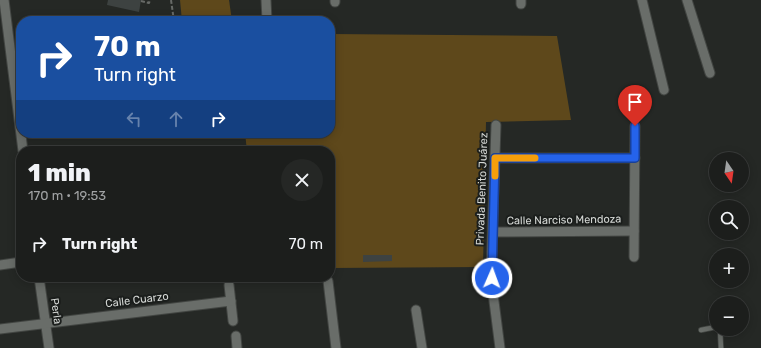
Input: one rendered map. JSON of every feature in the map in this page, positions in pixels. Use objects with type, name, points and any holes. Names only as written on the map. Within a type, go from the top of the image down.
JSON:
[{"type":"street","points":[[4,0],[16,95]]},
{"type":"street","points":[[266,0],[267,16]]},
{"type":"street","points":[[642,0],[664,90]]},
{"type":"street","points":[[687,0],[710,73]]},
{"type":"street","name":"Privada Benito Juárez","points":[[496,125],[492,278],[500,348]]},
{"type":"street","points":[[634,257],[635,126]]},
{"type":"street","points":[[495,158],[635,158]]},
{"type":"street","name":"Calle Narciso Mendoza","points":[[493,232],[634,231]]},
{"type":"street","points":[[0,265],[16,263]]},
{"type":"street","name":"Perla","points":[[40,282],[49,348]]},
{"type":"street","points":[[328,282],[336,348]]},
{"type":"street","points":[[229,285],[233,321]]},
{"type":"street","name":"Calle Cuarzo","points":[[0,329],[231,301]]},
{"type":"street","points":[[416,310],[422,348]]},
{"type":"street","points":[[236,336],[237,348]]},
{"type":"lane","points":[[701,330],[709,328]]},
{"type":"lane","points":[[720,336],[721,348]]},
{"type":"path","points":[[141,1],[149,3],[150,0]]},
{"type":"path","points":[[171,0],[173,16]]},
{"type":"shaded area","points":[[180,0],[229,0],[231,16],[182,16]]},
{"type":"shaded area","points":[[335,34],[557,36],[571,120],[486,122],[483,267],[335,268],[335,146],[246,146],[246,138],[335,138]]},
{"type":"building","points":[[108,0],[141,0],[139,12],[107,5]]},
{"type":"building","points":[[363,255],[392,255],[392,261],[363,262]]},
{"type":"slow traffic","points":[[495,176],[495,158],[535,158]]},
{"type":"route","points":[[492,278],[495,158],[635,158],[635,126]]}]
